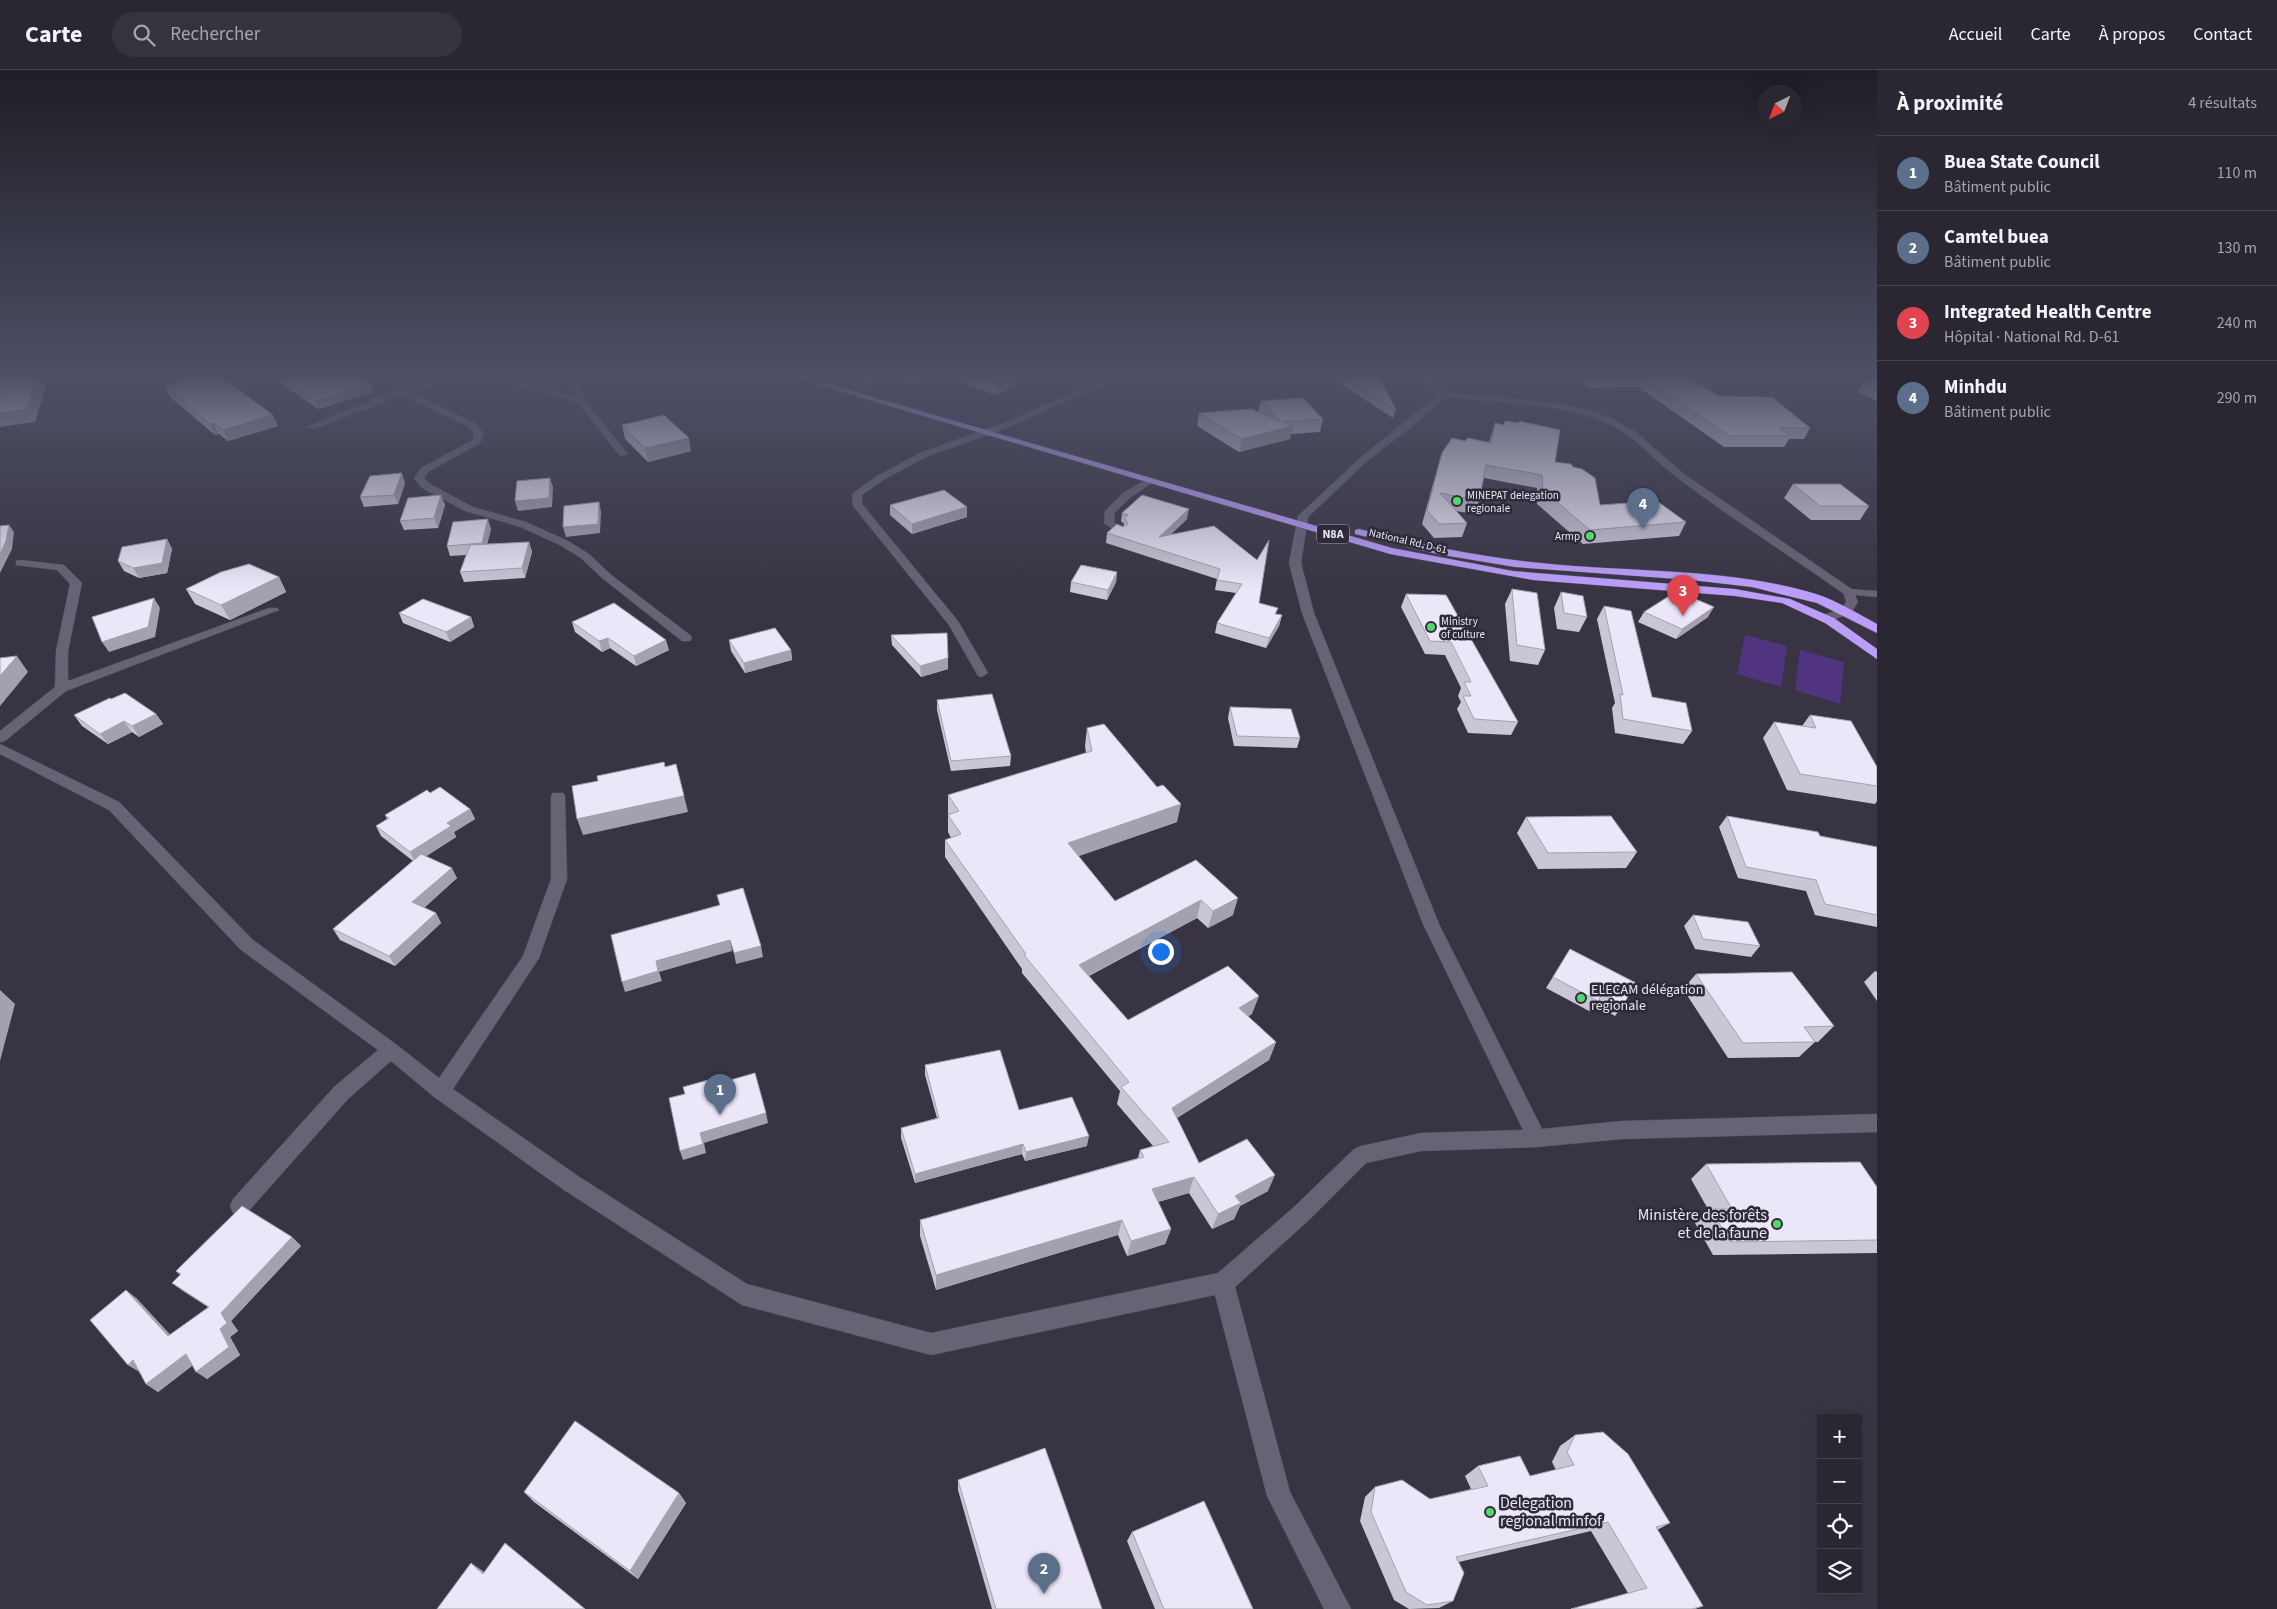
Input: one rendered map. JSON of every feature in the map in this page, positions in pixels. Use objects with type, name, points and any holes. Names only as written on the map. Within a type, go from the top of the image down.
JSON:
[{"type":"highway","name":"National Rd. D-61","points":[[1037,447],[1150,481],[1302,520],[1463,555],[1566,569],[1716,578],[1768,586],[1813,598],[1847,611],[1877,629]]},
{"type":"highway","name":"National Rd. D-61","points":[[1070,447],[1302,520],[1390,550],[1464,567],[1552,579],[1739,592],[1796,604],[1827,618],[1851,633],[1877,655]]},
{"type":"street","points":[[466,447],[424,470],[418,478],[426,486],[469,508],[522,524],[564,543],[585,556],[606,576],[686,638]]},
{"type":"street","points":[[617,447],[623,454]]},
{"type":"street","points":[[946,447],[925,454],[880,478],[857,494],[857,504],[954,624],[982,673]]},
{"type":"street","points":[[1380,447],[1364,459],[1302,520],[1295,563],[1312,622],[1431,924],[1536,1138]]},
{"type":"street","points":[[1648,447],[1681,476],[1850,592],[1877,594]]},
{"type":"street","points":[[1121,532],[1109,523],[1110,510],[1127,495],[1150,481]]},
{"type":"street","points":[[20,563],[60,567],[76,583],[62,651],[61,688]]},
{"type":"street","points":[[1827,618],[1847,611],[1852,602],[1850,592]]},
{"type":"street","points":[[0,738],[61,688],[273,610]]},
{"type":"street","points":[[0,748],[114,806],[247,945],[391,1050],[440,1091],[571,1183],[742,1294],[931,1344],[1223,1283],[1302,1213],[1361,1155],[1421,1142],[1536,1138],[1622,1130],[1877,1123]]},
{"type":"street","points":[[440,1091],[531,958],[560,879],[558,796]]},
{"type":"street","points":[[240,1206],[341,1093],[391,1050]]},
{"type":"street","points":[[1223,1283],[1279,1496],[1338,1609]]},
{"type":"shaded area","points":[[1745,635],[1787,646],[1781,687],[1737,674]]},
{"type":"shaded area","points":[[1800,650],[1844,662],[1840,704],[1795,690]]},
{"type":"building","points":[[1446,447],[1557,447],[1555,462],[1571,464],[1573,467],[1582,469],[1595,478],[1600,505],[1657,501],[1686,522],[1590,530],[1543,490],[1542,475],[1486,465],[1479,501],[1440,493],[1467,523],[1439,524],[1427,510],[1442,453]]},
{"type":"building","points":[[402,473],[394,495],[360,497],[370,476]]},
{"type":"building","points":[[550,478],[549,498],[515,501],[517,481]]},
{"type":"building","points":[[1793,484],[1840,484],[1869,506],[1820,506]]},
{"type":"building","points":[[944,490],[967,507],[912,524],[890,505]]},
{"type":"building","points":[[441,495],[434,518],[400,521],[408,498]]},
{"type":"building","points":[[1142,495],[1189,509],[1159,537],[1214,526],[1257,560],[1269,540],[1259,603],[1278,608],[1275,614],[1282,615],[1269,638],[1217,623],[1242,584],[1217,580],[1220,569],[1107,533],[1117,524],[1123,527],[1128,524],[1125,518],[1128,515],[1122,513]]},
{"type":"building","points":[[599,502],[598,524],[563,527],[564,506]]},
{"type":"building","points":[[488,519],[482,543],[447,546],[453,522]]},
{"type":"building","points":[[9,525],[6,541],[0,554],[0,526]]},
{"type":"building","points":[[167,539],[162,563],[133,568],[118,561],[122,547]]},
{"type":"building","points":[[529,542],[522,568],[460,572],[470,545]]},
{"type":"building","points":[[249,564],[279,577],[221,605],[186,589],[221,572]]},
{"type":"building","points":[[1081,565],[1117,572],[1108,590],[1071,582]]},
{"type":"building","points":[[1512,589],[1537,593],[1545,650],[1517,645]]},
{"type":"building","points":[[1677,591],[1714,607],[1682,629],[1644,612]]},
{"type":"building","points":[[1561,592],[1583,596],[1587,617],[1564,613]]},
{"type":"building","points":[[1406,594],[1446,595],[1518,722],[1474,719],[1463,696],[1471,696],[1464,682],[1471,682],[1451,642],[1430,641]]},
{"type":"building","points":[[154,598],[148,627],[102,642],[92,617]]},
{"type":"building","points":[[423,599],[471,617],[446,632],[399,613]]},
{"type":"building","points":[[614,603],[666,640],[634,656],[608,638],[599,641],[572,622]]},
{"type":"building","points":[[1604,606],[1631,611],[1652,697],[1686,703],[1692,731],[1623,719],[1620,694],[1623,695]]},
{"type":"building","points":[[775,628],[791,650],[744,663],[729,640]]},
{"type":"building","points":[[947,633],[948,658],[920,666],[891,635]]},
{"type":"building","points":[[17,656],[0,676],[0,658]]},
{"type":"building","points":[[125,693],[156,714],[132,726],[124,721],[100,734],[74,715],[110,698]]},
{"type":"building","points":[[992,694],[1011,756],[951,761],[937,700]]},
{"type":"building","points":[[1230,707],[1291,709],[1300,738],[1237,736]]},
{"type":"building","points":[[1810,715],[1851,721],[1877,767],[1877,786],[1800,774],[1774,722],[1816,728]]},
{"type":"building","points":[[1104,724],[1157,787],[1163,785],[1181,804],[1068,843],[1115,901],[1196,860],[1238,898],[1213,911],[1201,900],[1079,965],[1128,1020],[1228,966],[1259,996],[1239,1008],[1276,1042],[1172,1108],[1199,1163],[1247,1139],[1275,1175],[1235,1196],[1241,1203],[1218,1214],[1194,1177],[1152,1189],[1171,1229],[1131,1241],[1122,1220],[936,1275],[920,1220],[1144,1157],[1140,1150],[1169,1142],[1121,1087],[1129,1082],[1024,955],[1026,954],[945,840],[961,834],[948,815],[959,811],[948,795],[1092,751],[1087,728]]},
{"type":"building","points":[[664,762],[665,767],[676,764],[684,796],[577,819],[572,786],[598,781],[597,776]]},
{"type":"building","points":[[440,787],[470,809],[447,823],[451,826],[410,852],[376,826],[389,818],[385,815],[427,790],[430,793]]},
{"type":"building","points":[[1611,816],[1637,852],[1548,853],[1526,817]]},
{"type":"building","points":[[1727,816],[1818,832],[1820,836],[1877,847],[1877,915],[1825,904],[1816,880],[1746,867]]},
{"type":"building","points":[[421,854],[452,868],[412,902],[436,913],[389,956],[333,929]]},
{"type":"building","points":[[743,888],[761,946],[734,953],[730,940],[656,961],[658,971],[622,982],[611,935],[720,905],[717,895]]},
{"type":"building","points":[[1693,915],[1748,922],[1760,946],[1703,939]]},
{"type":"building","points":[[1570,949],[1636,983],[1623,1005],[1602,994],[1598,1001],[1553,977]]},
{"type":"building","points":[[1792,972],[1834,1026],[1804,1027],[1815,1042],[1743,1043],[1696,974]]},
{"type":"building","points":[[1000,1050],[1019,1110],[1072,1097],[1089,1136],[1026,1152],[1023,1144],[915,1174],[901,1128],[939,1118],[925,1065]]},
{"type":"building","points":[[755,1073],[766,1113],[700,1133],[703,1144],[680,1151],[669,1098],[685,1094],[683,1087],[712,1079],[713,1085]]},
{"type":"building","points":[[1860,1162],[1877,1187],[1877,1240],[1730,1242],[1711,1209],[1732,1209],[1706,1164]]},
{"type":"building","points":[[242,1206],[292,1237],[221,1313],[227,1323],[220,1329],[229,1347],[196,1372],[186,1354],[146,1384],[133,1360],[128,1365],[90,1320],[126,1290],[168,1336],[209,1307],[172,1283],[181,1274],[176,1271]]},
{"type":"building","points":[[575,1421],[679,1493],[630,1571],[524,1492]]},
{"type":"building","points":[[1603,1432],[1628,1454],[1670,1523],[1656,1527],[1703,1606],[1692,1609],[1571,1609],[1647,1588],[1608,1522],[1456,1557],[1464,1573],[1453,1601],[1427,1605],[1406,1592],[1371,1512],[1375,1487],[1402,1480],[1430,1499],[1488,1486],[1478,1466],[1520,1456],[1530,1476],[1574,1465],[1567,1452],[1575,1435]]},
{"type":"building","points":[[1045,1448],[1102,1609],[996,1609],[958,1480]]},
{"type":"building","points":[[1204,1501],[1253,1609],[1164,1609],[1132,1532]]},
{"type":"building","points":[[505,1543],[585,1609],[437,1609],[471,1563],[483,1574]]},
{"type":"place","name":"MINEPAT delegation regionale","points":[[1457,501]]},
{"type":"place","name":"Minhdu","points":[[1643,529]]},
{"type":"place","name":"Armp","points":[[1590,536]]},
{"type":"place","name":"Integrated Health Centre","points":[[1683,616]]},
{"type":"place","name":"Ministry of culture","points":[[1431,627]]},
{"type":"place","name":"ELECAM délégation regionale","points":[[1581,998]]},
{"type":"place","name":"Buea State Council","points":[[720,1115]]},
{"type":"place","name":"Ministère des forêts et de la faune","points":[[1777,1224]]},
{"type":"place","name":"Delegation regional minfof","points":[[1490,1512]]},
{"type":"place","name":"Camtel buea","points":[[1044,1594]]}]
